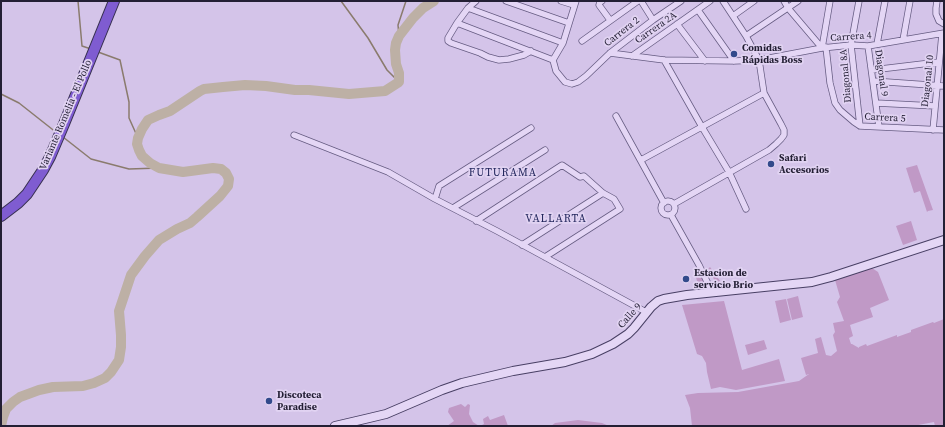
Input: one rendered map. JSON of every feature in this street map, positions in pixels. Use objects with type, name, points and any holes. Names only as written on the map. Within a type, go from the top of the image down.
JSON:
[{"type":"highway","name":"Variante Romelia - El Pollo","points":[[1,216],[14,207],[27,194],[44,170],[114,1]]},
{"type":"main road","name":"Calle 9","points":[[335,426],[386,414],[462,383],[513,371],[565,362],[592,354],[613,344],[628,334],[646,312],[655,304],[664,299],[712,292],[812,282],[845,273],[944,240]]},
{"type":"street","points":[[476,1],[468,8],[448,38],[448,41],[451,44],[499,60],[524,55],[531,51]]},
{"type":"street","points":[[506,1],[569,23]]},
{"type":"street","points":[[457,23],[553,60],[563,43],[575,3],[561,1]]},
{"type":"street","points":[[602,1],[599,5],[610,20]]},
{"type":"street","points":[[582,41],[610,20],[640,1],[653,20]]},
{"type":"street","name":"Carrera 2","points":[[553,60],[556,71],[565,82],[572,84],[578,82],[610,53],[653,20],[681,1]]},
{"type":"street","name":"Carrera 2A","points":[[632,56],[710,1]]},
{"type":"street","points":[[664,203],[668,202],[674,204],[768,150],[781,140],[784,135],[784,130],[764,93],[759,60],[746,36],[723,1]]},
{"type":"street","points":[[733,16],[754,1]]},
{"type":"street","points":[[784,1],[788,8],[824,48]]},
{"type":"street","points":[[746,36],[798,1]]},
{"type":"street","points":[[824,48],[830,1]]},
{"type":"street","name":"Diagonal 8A","points":[[859,1],[851,45],[860,126]]},
{"type":"street","name":"Diagonal 9","points":[[877,44],[885,1]]},
{"type":"street","points":[[903,40],[910,1]]},
{"type":"street","points":[[937,1],[936,14],[940,21],[944,24]]},
{"type":"street","points":[[468,8],[563,43]]},
{"type":"street","points":[[698,10],[734,61]]},
{"type":"street","points":[[678,24],[705,61]]},
{"type":"street","name":"Carrera 4","points":[[610,53],[664,60],[759,60],[824,48],[851,45],[868,46],[943,34]]},
{"type":"street","name":"Diagonal 10","points":[[933,130],[943,34]]},
{"type":"street","name":"Diagonal 9","points":[[868,46],[879,127]]},
{"type":"street","name":"Carrera 5","points":[[824,48],[835,103],[846,116],[854,122],[860,126],[944,130]]},
{"type":"street","points":[[664,60],[729,172],[746,209]]},
{"type":"street","points":[[872,70],[939,62]]},
{"type":"street","points":[[873,81],[944,86]]},
{"type":"street","points":[[641,160],[764,93]]},
{"type":"street","points":[[876,103],[935,106]]},
{"type":"street","points":[[616,116],[664,203]]},
{"type":"street","points":[[435,199],[439,186],[531,128]]},
{"type":"street","points":[[294,135],[388,172],[435,199],[646,312]]},
{"type":"street","points":[[453,208],[545,150]]},
{"type":"street","points":[[476,221],[562,165],[580,178],[584,176],[614,199],[620,209],[545,257]]},
{"type":"street","points":[[522,245],[603,192]]},
{"type":"street","points":[[664,203],[661,206],[661,211],[666,215],[671,215]]},
{"type":"street","points":[[671,215],[675,209],[674,204]]},
{"type":"street","points":[[671,215],[699,265],[712,292]]},
{"type":"shaded area","points":[[917,165],[933,210],[927,212],[920,191],[914,193],[906,168]]},
{"type":"shaded area","points":[[911,221],[917,240],[903,245],[896,226]]},
{"type":"shaded area","points":[[710,267],[723,285],[723,288],[719,287],[715,281],[708,269]]},
{"type":"shaded area","points":[[872,268],[878,272],[889,300],[870,308],[873,317],[850,325],[853,336],[849,338],[851,344],[859,348],[866,344],[867,346],[897,335],[897,337],[911,332],[911,330],[944,319],[944,426],[935,426],[934,422],[913,426],[692,426],[690,408],[685,395],[698,393],[738,392],[799,381],[809,374],[806,375],[801,358],[818,353],[815,339],[821,337],[826,355],[831,356],[837,351],[833,335],[835,332],[833,323],[844,321],[837,302],[840,297],[835,280]]},
{"type":"shaded area","points":[[698,272],[701,272],[707,285],[704,289],[697,281],[696,277]]},
{"type":"shaded area","points":[[798,296],[803,317],[792,320],[787,299]]},
{"type":"shaded area","points":[[786,299],[791,320],[780,323],[775,301]]},
{"type":"shaded area","points":[[724,301],[742,370],[779,359],[785,381],[736,390],[720,387],[711,389],[706,363],[702,356],[697,354],[682,305]]},
{"type":"shaded area","points":[[764,340],[767,349],[748,355],[745,345]]},
{"type":"shaded area","points":[[461,404],[465,407],[468,404],[470,405],[469,414],[473,422],[479,426],[447,426],[454,421],[448,412],[449,408]]},
{"type":"shaded area","points":[[504,415],[508,426],[480,426],[484,424],[483,419],[488,416],[490,420]]},
{"type":"shaded area","points":[[578,420],[602,423],[609,426],[551,426],[555,423]]},
{"type":"waterway","points":[[78,1],[82,46],[91,49]]},
{"type":"waterway","points":[[341,1],[368,38],[387,70],[399,82]]},
{"type":"waterway","points":[[399,36],[398,25],[406,1]]},
{"type":"waterway","points":[[1,426],[6,409],[20,397],[53,387],[83,386],[94,383],[105,378],[111,372],[119,360],[121,347],[119,311],[131,275],[159,240],[190,223],[220,196],[228,186],[229,179],[226,173],[221,169],[213,168],[183,172],[159,168],[150,163],[142,156],[137,144],[142,129],[148,120],[170,111],[204,89],[245,85],[349,94],[385,91],[399,82],[395,50],[399,36],[413,18],[423,8],[434,1]]},
{"type":"waterway","points":[[98,52],[120,60],[129,102],[129,118],[138,138]]},
{"type":"waterway","points":[[1,94],[19,103],[57,133]]},
{"type":"waterway","points":[[63,137],[91,159],[129,169],[159,168]]},
{"type":"place","name":"Comidas Rápidas Boss","points":[[734,54]]},
{"type":"place","name":"Safari Accesorios","points":[[771,164]]},
{"type":"place","name":"Estacion de servicio Brio","points":[[686,279]]},
{"type":"place","name":"Discoteca Paradise","points":[[269,401]]},
{"type":"district","name":"FUTURAMA","points":[[503,173]]},
{"type":"district","name":"VALLARTA","points":[[556,219]]}]
